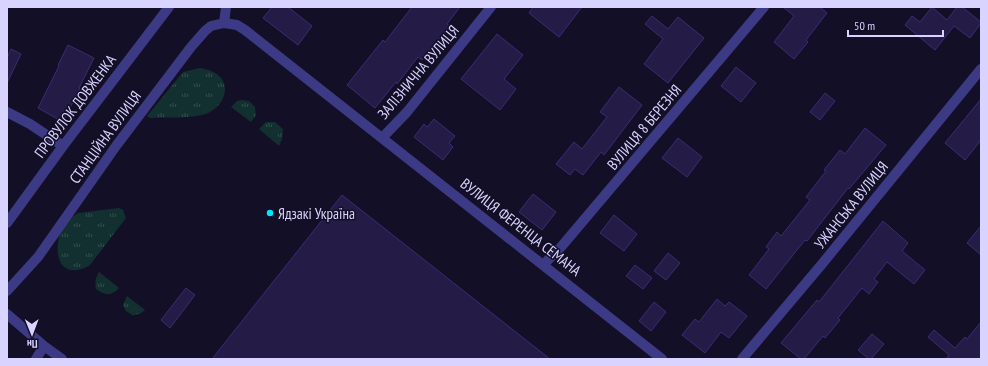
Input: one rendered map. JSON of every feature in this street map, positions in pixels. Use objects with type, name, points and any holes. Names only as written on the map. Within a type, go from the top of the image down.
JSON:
[{"type":"street","name":"ПРОВУЛОК ДОВЖЕНКА","points":[[7,223],[63,146],[169,7]]},
{"type":"street","points":[[224,23],[226,7]]},
{"type":"street","name":"ЗАЛІЗНИЧНА ВУЛИЦЯ","points":[[383,137],[406,112],[491,7]]},
{"type":"street","name":"ВУЛИЦЯ 8 БЕРЕЗНЯ","points":[[544,264],[561,247],[764,7]]},
{"type":"street","name":"ВУЛИЦЯ ФЕРЕНЦА СЕМАНА","points":[[224,23],[237,25],[245,30],[544,264],[662,359]]},
{"type":"street","name":"СТАНЦІЙНА ВУЛИЦЯ","points":[[7,291],[38,257],[116,146],[191,47],[211,26],[224,23]]},
{"type":"street","name":"УЖАНСЬКА ВУЛИЦЯ","points":[[742,359],[822,264],[981,68]]},
{"type":"street","points":[[7,112],[30,124],[63,146]]},
{"type":"street","points":[[7,314],[44,346],[62,359]]},
{"type":"street","points":[[36,359],[44,346]]},
{"type":"green space","points":[[200,68],[215,73],[223,81],[225,86],[224,97],[213,110],[202,115],[195,116],[150,118],[147,116],[183,72]]},
{"type":"green space","points":[[237,101],[249,101],[255,107],[256,115],[251,122],[231,107]]},
{"type":"green space","points":[[266,122],[275,122],[283,129],[282,139],[279,146],[259,129]]},
{"type":"green space","points":[[119,208],[123,210],[126,218],[90,265],[76,270],[65,268],[59,258],[58,243],[59,235],[68,222],[78,213]]},
{"type":"green space","points":[[99,272],[119,288],[114,293],[105,294],[96,289],[95,285]]},
{"type":"green space","points":[[127,296],[145,310],[140,314],[132,315],[126,311],[123,305]]},
{"type":"building","points":[[272,7],[288,7],[312,26],[298,45],[263,18]]},
{"type":"building","points":[[412,7],[460,7],[447,24],[451,27],[444,36],[442,35],[422,60],[418,57],[397,84],[396,82],[375,108],[347,85],[383,40],[385,42]]},
{"type":"building","points":[[533,7],[582,7],[559,37],[529,13]]},
{"type":"building","points":[[783,7],[820,7],[827,13],[806,40],[808,42],[794,59],[774,42],[794,16]]},
{"type":"building","points":[[932,7],[947,20],[957,7],[962,7],[981,23],[970,38],[954,26],[935,50],[905,25],[912,16],[920,22]]},
{"type":"building","points":[[652,16],[668,29],[678,17],[704,38],[668,83],[644,64],[663,39],[645,24]]},
{"type":"building","points":[[497,34],[523,55],[504,79],[516,89],[500,110],[461,79]]},
{"type":"building","points":[[68,45],[94,58],[63,122],[38,108]]},
{"type":"building","points":[[11,49],[21,54],[7,83],[7,58]]},
{"type":"building","points":[[736,67],[756,83],[741,102],[721,86]]},
{"type":"building","points":[[619,87],[642,105],[604,155],[601,152],[583,175],[575,169],[570,175],[556,164],[574,142],[582,149],[607,117],[600,112]]},
{"type":"building","points":[[825,93],[835,101],[820,120],[810,112]]},
{"type":"building","points":[[981,99],[981,140],[965,160],[945,143]]},
{"type":"building","points":[[434,119],[455,136],[449,143],[453,147],[443,160],[414,137],[424,124],[427,127]]},
{"type":"building","points":[[865,128],[886,145],[849,189],[848,188],[807,241],[805,240],[766,289],[749,275],[769,249],[766,247],[777,232],[781,236],[810,200],[806,197],[826,171],[824,170],[840,150],[845,154]]},
{"type":"building","points":[[678,138],[702,157],[687,177],[662,158]]},
{"type":"building","points":[[533,194],[556,212],[542,230],[519,212]]},
{"type":"building","points":[[342,195],[550,359],[212,359]]},
{"type":"building","points":[[614,215],[637,234],[624,251],[600,233]]},
{"type":"building","points":[[883,221],[908,243],[902,251],[925,270],[914,284],[887,262],[874,279],[878,282],[869,294],[862,288],[838,318],[840,320],[825,338],[823,336],[804,359],[801,359],[781,343],[817,300],[819,302]]},
{"type":"building","points":[[981,226],[981,255],[967,243]]},
{"type":"building","points":[[668,253],[680,263],[666,280],[654,271]]},
{"type":"building","points":[[635,265],[652,278],[643,289],[626,276]]},
{"type":"building","points":[[186,288],[195,295],[170,328],[161,320]]},
{"type":"building","points":[[717,299],[725,306],[729,302],[747,316],[729,338],[721,332],[705,353],[682,335],[695,319],[699,322]]},
{"type":"building","points":[[654,302],[666,312],[651,331],[639,321]]},
{"type":"building","points":[[981,322],[981,359],[946,359],[949,355],[928,337],[934,330],[955,348],[965,337],[967,339]]},
{"type":"building","points":[[872,334],[884,344],[871,359],[869,359],[858,350]]},
{"type":"place","name":"Ядзакі Україна","points":[[270,213]]}]
